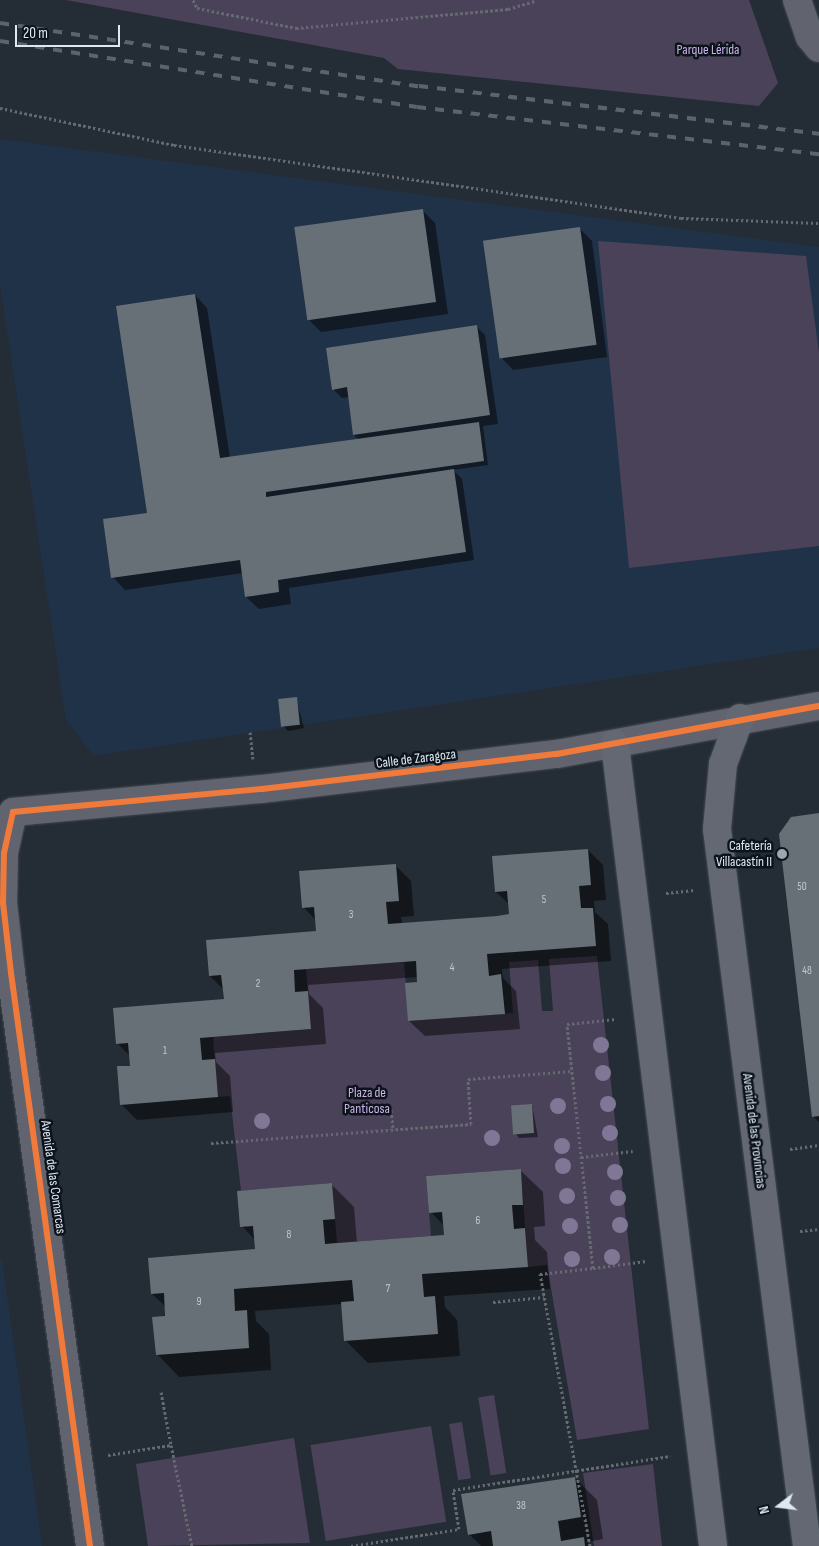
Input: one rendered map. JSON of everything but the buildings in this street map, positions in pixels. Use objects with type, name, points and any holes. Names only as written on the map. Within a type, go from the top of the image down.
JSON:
[{"type":"main road","name":"Avenida de las Provincias","points":[[740,718],[723,764],[719,811],[724,886],[806,1546]]},
{"type":"main road","points":[[615,744],[636,897],[714,1546]]},
{"type":"street","points":[[797,0],[810,37],[819,48]]},
{"type":"street","name":"Calle de Zaragoza","points":[[13,812],[406,773],[615,744],[740,718],[819,706]]},
{"type":"street","name":"Avenida de las Comarcas","points":[[13,812],[4,853],[3,903],[90,1546]]},
{"type":"path","points":[[193,0],[197,8],[296,28],[508,9],[537,0]]},
{"type":"path","points":[[0,108],[174,145],[662,215],[819,223]]},
{"type":"path","points":[[636,897],[724,886]]},
{"type":"path","points":[[593,1268],[567,1024],[649,1015]]},
{"type":"path","points":[[211,1143],[471,1124],[468,1079],[572,1071]]},
{"type":"path","points":[[391,1110],[393,1130]]},
{"type":"path","points":[[581,1157],[665,1148]]},
{"type":"path","points":[[590,1546],[578,1470],[569,1446],[540,1274],[678,1258]]},
{"type":"path","points":[[493,1302],[544,1296]]},
{"type":"path","points":[[161,1392],[192,1546]]},
{"type":"path","points":[[77,1459],[171,1445]]},
{"type":"path","points":[[351,1546],[459,1529],[452,1490],[702,1451]]},
{"type":"shaded area","points":[[0,139],[819,247],[819,648],[94,756],[66,720],[0,285]]},
{"type":"shaded area","points":[[0,1259],[2,1259],[42,1546],[0,1546]]},
{"type":"green space","name":"Parque Lérida","points":[[66,0],[749,0],[778,83],[759,106],[398,69],[384,58]]},
{"type":"green space","points":[[598,241],[806,256],[819,353],[819,546],[629,568]]},
{"type":"green space","name":"Plaza de Panticosa","points":[[597,956],[649,1429],[577,1440],[547,1265],[528,1267],[521,1169],[426,1176],[431,1236],[337,1243],[332,1183],[241,1191],[230,1096],[218,1097],[213,1037],[311,1029],[306,969],[404,962],[409,1021],[513,1013],[509,962],[538,960],[542,1011],[553,1011],[549,959]]},
{"type":"green space","points":[[494,1395],[506,1473],[491,1476],[478,1398]]},
{"type":"green space","points":[[462,1422],[471,1478],[458,1480],[449,1424]]},
{"type":"green space","points":[[431,1426],[446,1522],[326,1541],[311,1445]]},
{"type":"green space","points":[[294,1438],[310,1543],[148,1546],[136,1464]]},
{"type":"green space","points":[[653,1464],[662,1546],[594,1546],[583,1473]]},
{"type":"railway","points":[[0,23],[419,86],[819,134]]},
{"type":"railway","points":[[0,41],[417,107],[819,154]]},
{"type":"cycle path","points":[[90,1546],[3,903],[4,853],[13,812],[262,789],[557,754],[819,706]]},
{"type":"place","name":"Cafetería Villacastín II","points":[[782,854]]}]
